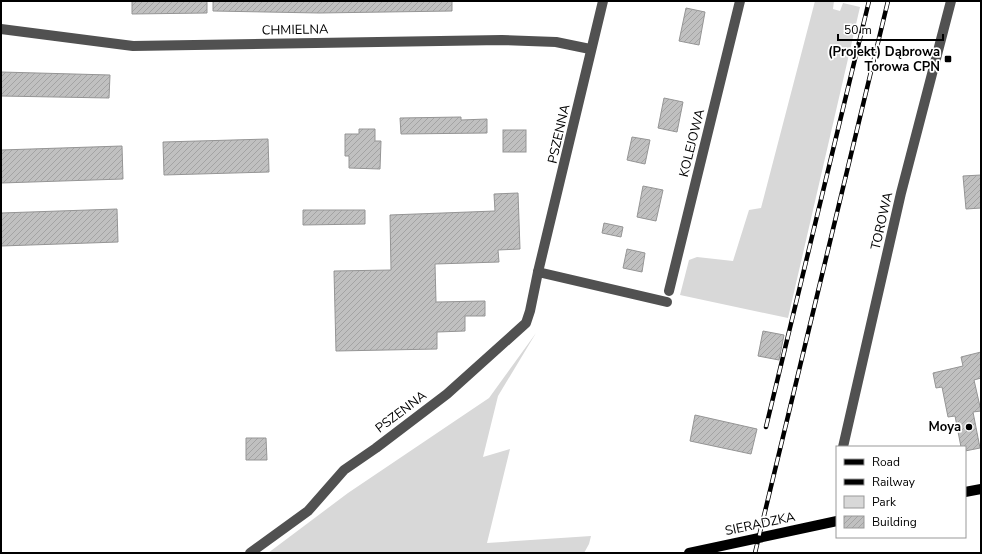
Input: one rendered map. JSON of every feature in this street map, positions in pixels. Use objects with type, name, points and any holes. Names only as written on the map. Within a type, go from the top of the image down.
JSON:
[{"type":"main road","points":[[966,492],[981,489]]},
{"type":"main road","name":"SIERADZKA","points":[[689,553],[836,521]]},
{"type":"street","name":"PSZENNA","points":[[250,553],[308,511],[344,470],[376,448],[447,394],[526,323],[572,136],[590,49],[603,1]]},
{"type":"street","name":"KOLEJOWA","points":[[669,291],[740,1]]},
{"type":"street","name":"TOROWA","points":[[842,446],[901,194],[951,1]]},
{"type":"street","name":"CHMIELNA","points":[[1,29],[133,46],[502,40],[556,42],[590,49]]},
{"type":"street","points":[[538,272],[667,302]]},
{"type":"green space","points":[[815,1],[834,1],[833,9],[840,11],[843,3],[860,7],[788,318],[680,295],[689,260],[697,257],[733,261],[749,210],[761,208]]},
{"type":"green space","points":[[536,333],[498,396],[483,457],[510,449],[487,543],[591,536],[584,553],[268,553],[348,493],[489,398]]},
{"type":"building","points":[[132,1],[207,1],[207,13],[132,14]]},
{"type":"building","points":[[213,1],[452,1],[452,11],[319,13],[213,11]]},
{"type":"building","points":[[686,8],[705,12],[699,45],[679,41]]},
{"type":"building","points":[[1,72],[110,75],[109,98],[1,96]]},
{"type":"building","points":[[664,98],[683,102],[677,132],[658,128]]},
{"type":"building","points":[[461,117],[461,120],[487,119],[487,133],[401,134],[400,118]]},
{"type":"building","points":[[359,129],[375,129],[375,141],[381,141],[380,169],[349,168],[349,156],[345,156],[345,134],[359,134]]},
{"type":"building","points":[[503,130],[526,130],[526,152],[503,152]]},
{"type":"building","points":[[632,137],[650,140],[645,164],[627,160]]},
{"type":"building","points":[[268,139],[269,172],[164,175],[163,142]]},
{"type":"building","points":[[122,146],[123,179],[1,183],[1,150]]},
{"type":"building","points":[[981,175],[981,208],[966,209],[963,176]]},
{"type":"building","points":[[643,186],[663,190],[656,221],[637,217]]},
{"type":"building","points":[[518,193],[520,249],[498,250],[499,262],[435,264],[436,302],[485,301],[485,316],[465,316],[465,331],[437,332],[437,349],[336,351],[334,271],[391,270],[390,215],[495,211],[494,194]]},
{"type":"building","points":[[117,209],[118,242],[1,246],[1,213]]},
{"type":"building","points":[[303,210],[365,210],[365,224],[303,225]]},
{"type":"building","points":[[604,223],[623,227],[621,237],[602,233]]},
{"type":"building","points":[[627,249],[645,253],[642,272],[623,268]]},
{"type":"building","points":[[763,331],[784,335],[779,360],[758,356]]},
{"type":"building","points":[[981,352],[981,378],[974,380],[981,411],[973,412],[980,448],[966,451],[966,446],[961,446],[955,416],[948,417],[942,387],[936,388],[933,373],[963,366],[961,357]]},
{"type":"building","points":[[695,415],[757,429],[751,454],[690,441]]},
{"type":"building","points":[[246,438],[266,438],[267,460],[246,460]]},
{"type":"railway","points":[[766,427],[869,1]]},
{"type":"railway","points":[[755,553],[888,1]]},
{"type":"place","name":"(Projekt) Dąbrowa Torowa CPN","points":[[948,59]]},
{"type":"place","name":"Moya","points":[[969,427]]}]
